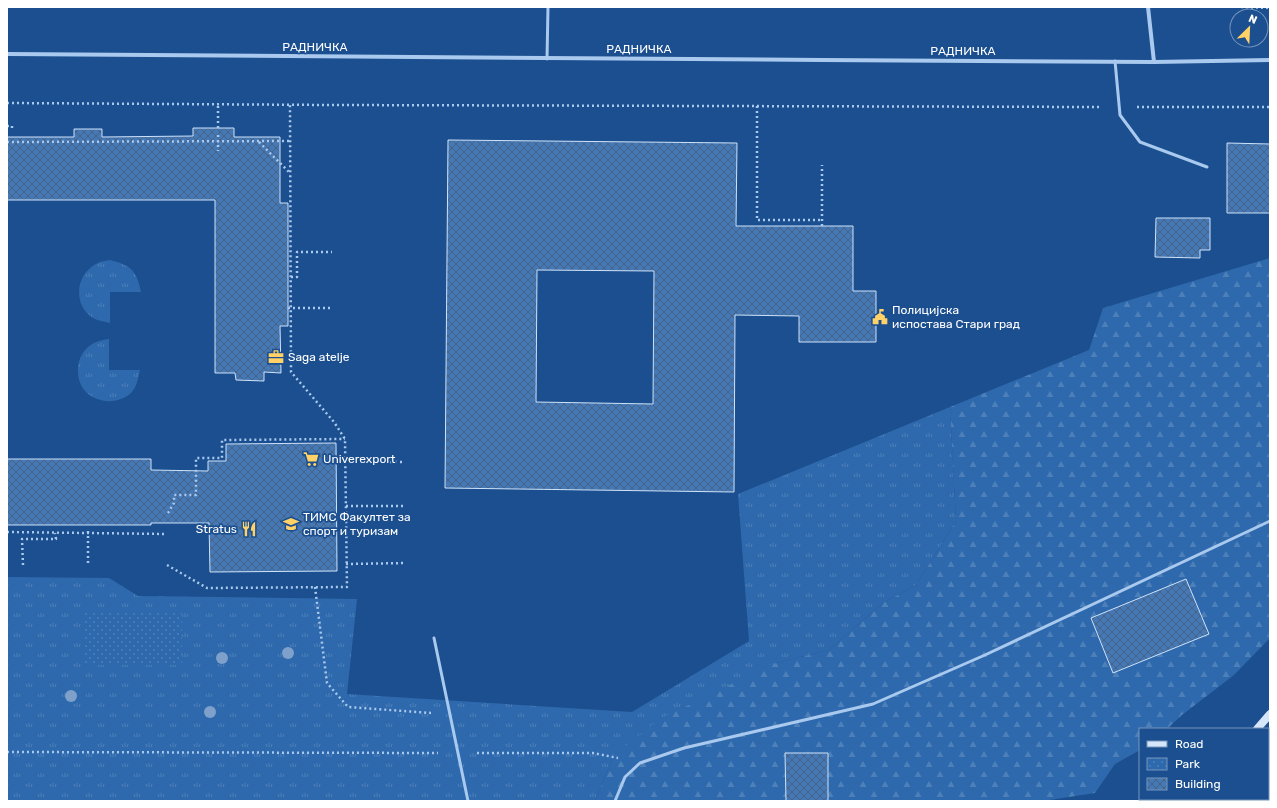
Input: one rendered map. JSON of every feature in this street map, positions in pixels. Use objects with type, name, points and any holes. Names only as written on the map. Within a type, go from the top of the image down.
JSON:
[{"type":"main road","points":[[1258,728],[1270,714]]},
{"type":"street","points":[[1148,7],[1154,62]]},
{"type":"street","name":"РАДНИЧКА","points":[[7,54],[547,59],[1154,62],[1270,60]]},
{"type":"lane","points":[[547,59],[548,7]]},
{"type":"lane","points":[[1115,61],[1120,115],[1140,142],[1207,167]]},
{"type":"lane","points":[[615,801],[625,777],[640,763],[684,748],[874,704],[985,655],[1270,521]]},
{"type":"lane","points":[[434,638],[468,801]]},
{"type":"path","points":[[1241,7],[1270,8]]},
{"type":"path","points":[[7,103],[1270,107]]},
{"type":"path","points":[[218,104],[218,128]]},
{"type":"path","points":[[168,565],[208,588],[347,587],[345,439],[334,422],[291,372],[289,308],[291,277],[290,105]]},
{"type":"path","points":[[757,106],[757,220],[822,220]]},
{"type":"path","points":[[7,126],[12,126],[12,130]]},
{"type":"path","points":[[218,135],[218,151]]},
{"type":"path","points":[[7,142],[291,142]]},
{"type":"path","points":[[259,142],[291,174]]},
{"type":"path","points":[[822,165],[822,226]]},
{"type":"path","points":[[291,277],[297,277],[297,252],[332,252]]},
{"type":"path","points":[[289,308],[333,308]]},
{"type":"path","points":[[168,513],[174,503],[174,495],[196,495],[196,458],[222,458],[222,440],[345,439]]},
{"type":"path","points":[[345,462],[404,462]]},
{"type":"path","points":[[346,506],[405,506]]},
{"type":"path","points":[[7,532],[167,534]]},
{"type":"path","points":[[88,532],[88,565]]},
{"type":"path","points":[[23,565],[22,539],[56,539],[55,533]]},
{"type":"path","points":[[346,564],[406,564]]},
{"type":"path","points":[[315,587],[328,684],[348,707],[450,714]]},
{"type":"path","points":[[7,752],[593,753],[640,763]]},
{"type":"green space","points":[[1270,258],[1270,638],[1234,675],[1182,715],[1168,728],[1139,728],[1139,751],[1115,764],[1095,793],[1043,801],[595,801],[614,755],[660,719],[772,664],[829,650],[883,603],[916,585],[956,521],[950,407],[1089,350],[1103,308]]},
{"type":"green space","points":[[110,260],[123,264],[132,270],[135,274],[141,292],[110,292],[110,323],[97,320],[89,315],[83,307],[79,293],[82,279],[86,272],[99,262]]},
{"type":"green space","points":[[109,339],[109,370],[140,370],[133,391],[126,397],[115,401],[96,399],[91,396],[82,387],[78,376],[80,358],[87,348],[92,344]]},
{"type":"green space","points":[[950,407],[956,521],[916,585],[883,603],[829,650],[772,664],[614,755],[595,801],[7,801],[7,577],[109,578],[138,596],[357,599],[347,694],[632,712],[749,641],[738,494]]},
{"type":"green space","points":[[85,613],[182,613],[182,665],[84,665]]},
{"type":"green space","points":[[1190,800],[1250,800],[1249,801],[1189,801]]},
{"type":"building","points":[[193,128],[234,128],[234,137],[280,137],[280,203],[288,203],[288,326],[280,326],[281,373],[264,372],[264,381],[236,380],[235,373],[215,373],[215,200],[7,200],[7,137],[74,137],[74,129],[102,129],[102,137],[193,136]]},
{"type":"building","points":[[448,140],[737,143],[736,226],[853,226],[853,291],[876,291],[876,342],[799,342],[799,316],[735,315],[734,492],[445,488]],"holes":[[[537,270],[654,271],[653,404],[536,402]]]},
{"type":"building","points":[[1227,143],[1270,144],[1270,213],[1227,213]]},
{"type":"building","points":[[1156,218],[1210,218],[1210,250],[1200,250],[1200,258],[1155,257]]},
{"type":"building","points":[[336,443],[337,571],[210,572],[209,523],[151,523],[151,525],[7,525],[7,459],[151,459],[151,470],[208,471],[208,461],[226,461],[226,444]]},
{"type":"building","points":[[1186,579],[1209,634],[1113,673],[1091,618]]},
{"type":"building","points":[[785,753],[828,753],[828,801],[786,801]]},
{"type":"place","name":"Полицијска испостава Стари град","points":[[880,317]]},
{"type":"place","name":"Saga atelje","points":[[276,357]]},
{"type":"place","name":"Univerexport","points":[[311,459]]},
{"type":"place","name":"ТИМС Факултет за спорт и туризам","points":[[291,524]]},
{"type":"place","name":"Stratus","points":[[249,529]]}]
